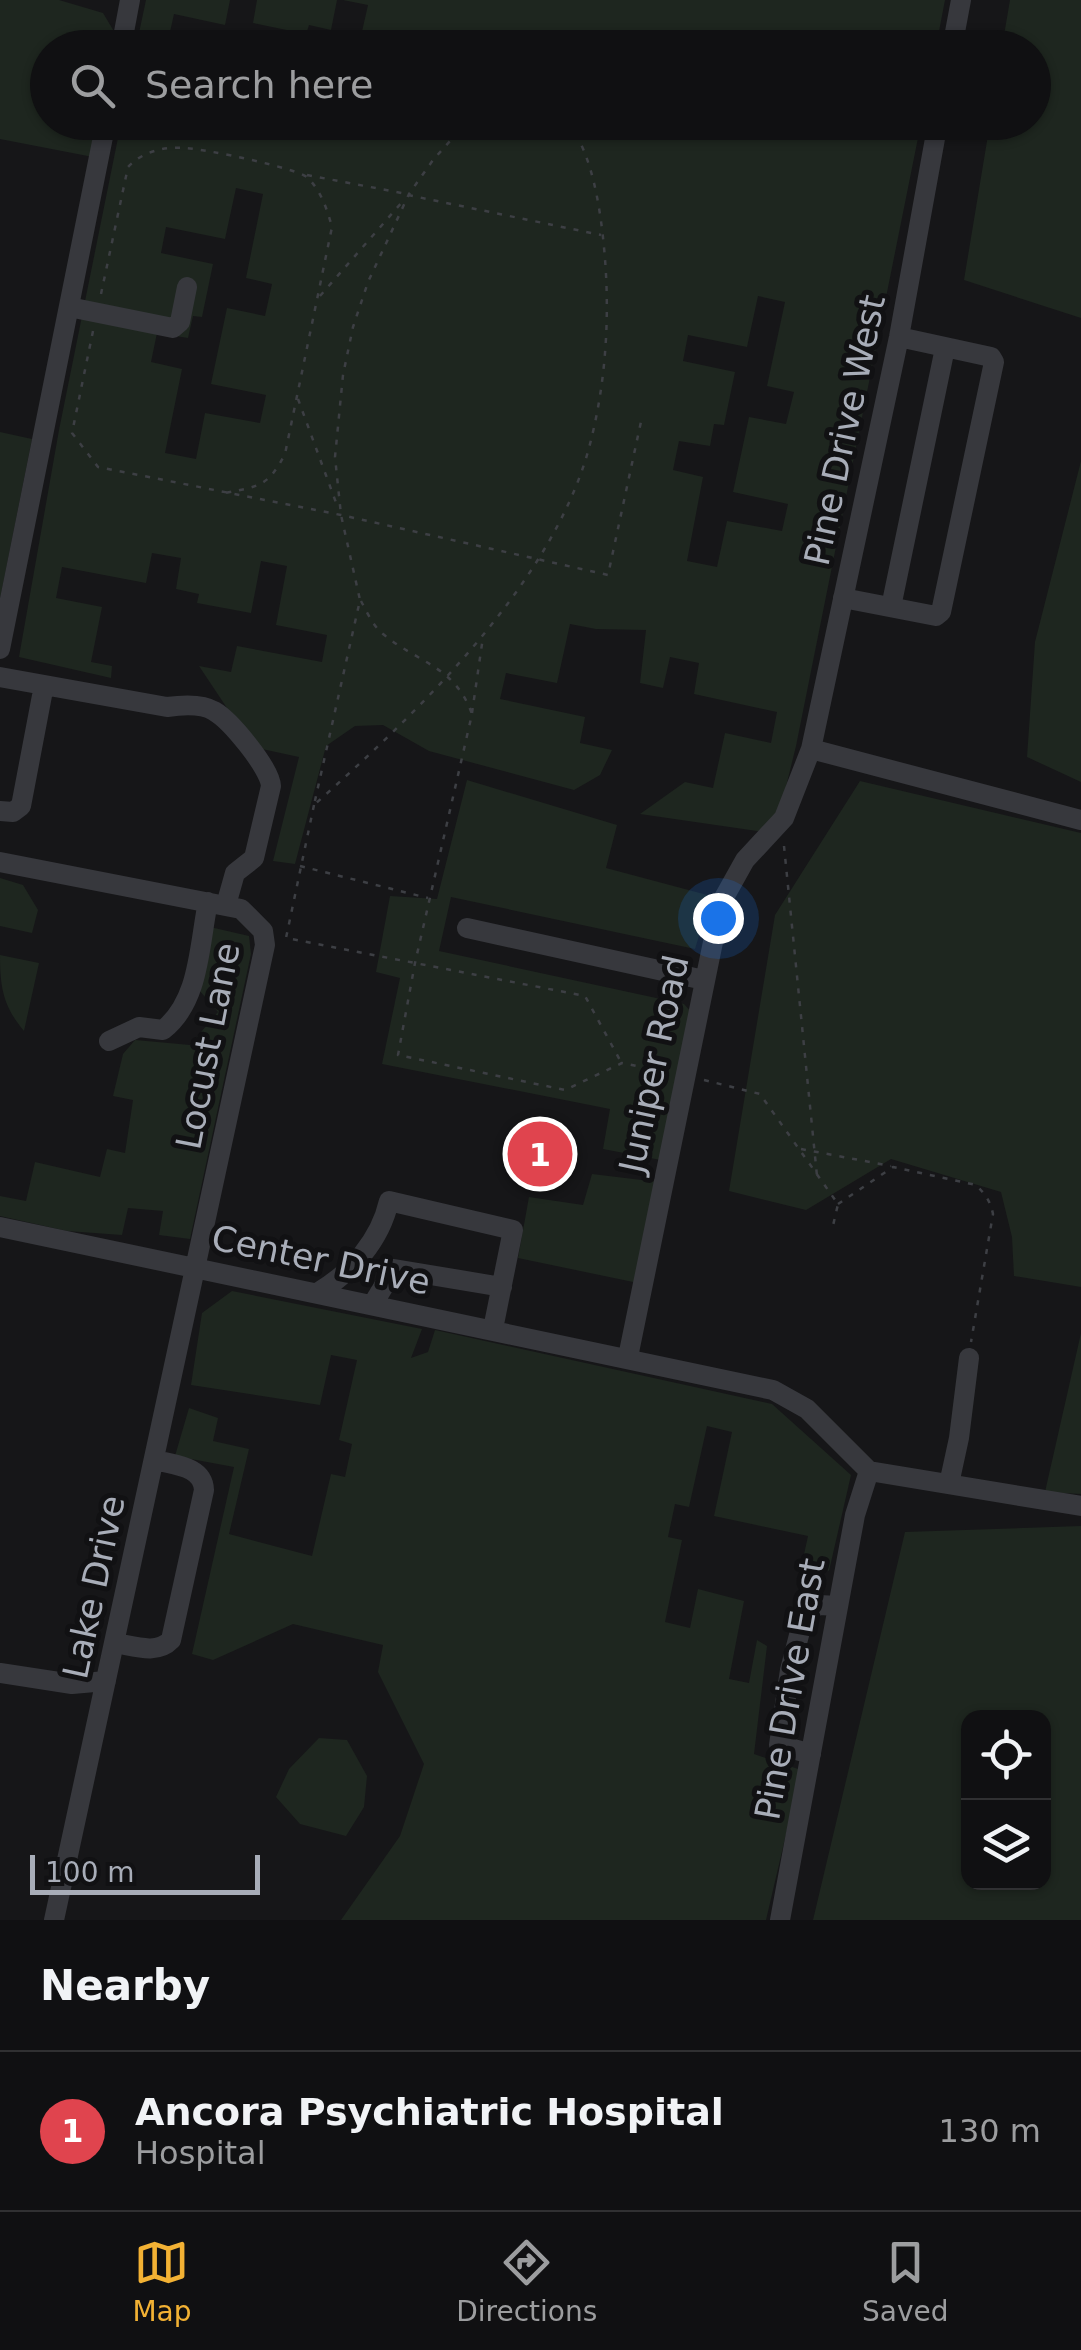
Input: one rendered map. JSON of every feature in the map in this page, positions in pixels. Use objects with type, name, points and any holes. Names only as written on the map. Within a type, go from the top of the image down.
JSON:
[{"type":"lane","points":[[955,30],[961,0]]},
{"type":"lane","points":[[122,30],[124,1]]},
{"type":"lane","points":[[0,649],[102,140]]},
{"type":"lane","name":"Pine Drive West","points":[[810,749],[899,337],[935,140]]},
{"type":"lane","points":[[68,307],[173,328],[180,322],[187,287]]},
{"type":"lane","points":[[843,598],[936,616],[941,612],[994,362],[991,358],[899,337]]},
{"type":"lane","points":[[891,607],[944,348]]},
{"type":"lane","points":[[0,677],[167,706],[186,704],[215,712],[270,775],[271,786],[254,858],[235,873],[217,903],[189,1000],[179,1018],[164,1030],[139,1027],[108,1041]]},
{"type":"lane","points":[[0,811],[14,812],[21,806],[44,685]]},
{"type":"lane","points":[[810,749],[1081,820]]},
{"type":"lane","name":"Juniper Road","points":[[628,1357],[721,903],[745,860],[784,818],[810,749]]},
{"type":"lane","name":"Locust Lane","points":[[0,862],[217,903],[248,913],[263,932],[265,945],[196,1268]]},
{"type":"lane","points":[[467,928],[704,980]]},
{"type":"lane","points":[[316,1293],[338,1281],[355,1265],[385,1216],[388,1201],[513,1230],[493,1329]]},
{"type":"lane","name":"Center Drive","points":[[0,1228],[773,1390],[807,1410],[869,1470]]},
{"type":"lane","name":"Lake Drive","points":[[54,1920],[196,1268]]},
{"type":"lane","points":[[373,1304],[394,1268],[502,1287]]},
{"type":"lane","points":[[949,1484],[968,1358]]},
{"type":"lane","points":[[115,1644],[156,1649],[172,1640],[204,1490],[203,1479],[197,1472],[155,1460]]},
{"type":"lane","points":[[869,1470],[1081,1506]]},
{"type":"lane","name":"Pine Drive East","points":[[780,1920],[855,1515],[869,1470]]},
{"type":"lane","points":[[811,1754],[779,1745],[790,1670],[805,1612],[819,1605],[838,1606]]},
{"type":"lane","points":[[0,1672],[72,1684],[106,1681]]},
{"type":"path","points":[[319,298],[451,140]]},
{"type":"path","points":[[314,805],[376,750],[483,635],[538,558],[586,456],[609,314],[603,236],[580,140]]},
{"type":"path","points":[[603,236],[185,148],[140,154],[128,167],[72,433],[98,466],[608,575],[642,417]]},
{"type":"path","points":[[226,492],[254,488],[273,477],[285,454],[332,227],[324,200],[306,175]]},
{"type":"path","points":[[409,194],[368,282],[343,374],[335,457],[341,515],[360,600],[286,938],[585,996],[622,1063]]},
{"type":"path","points":[[297,398],[341,515]]},
{"type":"path","points":[[472,714],[483,635]]},
{"type":"path","points":[[784,839],[817,1176]]},
{"type":"path","points":[[300,866],[430,898]]},
{"type":"path","points":[[798,1148],[976,1184],[990,1200],[992,1228],[968,1358]]},
{"type":"path","points":[[838,1204],[893,1166]]},
{"type":"shaded area","points":[[0,0],[59,0],[103,13],[113,30],[30,30],[30,140],[96,140],[93,157],[0,139]]},
{"type":"shaded area","points":[[146,0],[230,0],[225,25],[174,14],[170,30],[140,30]]},
{"type":"shaded area","points":[[257,0],[337,0],[331,30],[309,25],[307,30],[287,30],[253,23]]},
{"type":"shaded area","points":[[343,0],[945,0],[939,30],[362,30],[368,5]]},
{"type":"shaded area","points":[[1010,0],[1081,0],[1081,318],[964,280],[987,140],[1051,140],[1051,30],[1005,30]]},
{"type":"shaded area","points":[[118,140],[918,140],[796,746],[780,811],[764,832],[640,814],[685,782],[713,788],[725,733],[771,743],[777,712],[694,694],[699,663],[670,657],[663,688],[640,683],[646,630],[570,624],[557,683],[506,673],[500,699],[585,717],[580,743],[612,750],[600,775],[574,790],[429,751],[383,725],[355,726],[326,746],[295,864],[273,861],[299,757],[253,747],[199,666],[231,672],[237,646],[322,662],[327,635],[276,625],[287,566],[261,561],[251,613],[197,603],[199,594],[176,589],[181,558],[152,553],[146,583],[62,567],[56,598],[102,607],[91,662],[112,666],[111,678],[19,657],[59,430]],"holes":[[[236,188],[263,194],[246,278],[272,284],[265,316],[227,308],[211,384],[266,395],[260,423],[205,413],[196,459],[165,453],[182,369],[151,362],[157,333],[188,338],[193,316],[202,317],[213,264],[161,253],[166,227],[225,239]],[[758,296],[785,302],[767,386],[794,392],[786,424],[749,417],[733,492],[788,504],[782,531],[727,521],[717,567],[687,561],[703,477],[673,470],[679,441],[710,446],[714,424],[724,425],[735,372],[683,361],[688,335],[747,347]]]},
{"type":"shaded area","points":[[0,432],[32,439],[0,599]]},
{"type":"shaded area","points":[[1081,461],[1081,782],[1027,757],[1035,642]]},
{"type":"shaded area","points":[[467,780],[617,825],[606,868],[711,896],[695,949],[451,897],[439,951],[684,1004],[692,1013],[666,1161],[603,1149],[610,1109],[382,1064],[400,978],[376,972],[390,896],[437,899]]},
{"type":"shaded area","points":[[860,781],[1081,833],[1081,1287],[1014,1276],[1012,1237],[1001,1192],[891,1159],[806,1210],[729,1191],[775,915]]},
{"type":"shaded area","points":[[0,878],[23,885],[38,910],[32,933],[0,926]]},
{"type":"shaded area","points":[[210,927],[249,936],[251,954],[190,1239],[159,1235],[163,1211],[128,1208],[122,1235],[67,1231],[0,1216],[0,1196],[26,1201],[35,1162],[100,1177],[107,1149],[125,1153],[133,1100],[113,1096],[123,1054],[135,1040],[190,1045],[218,1012],[199,990]]},
{"type":"shaded area","points":[[0,955],[39,963],[24,1031],[4,996]]},
{"type":"shaded area","points":[[592,1174],[658,1182],[638,1283],[518,1258],[529,1197],[583,1205]]},
{"type":"shaded area","points":[[232,1291],[422,1329],[411,1358],[428,1352],[435,1330],[772,1404],[851,1475],[829,1571],[803,1559],[808,1536],[714,1516],[732,1432],[707,1426],[689,1507],[675,1504],[668,1537],[682,1540],[665,1622],[690,1628],[698,1589],[744,1601],[729,1679],[749,1683],[757,1640],[767,1646],[754,1754],[801,1770],[766,1920],[341,1920],[400,1836],[424,1764],[378,1672],[383,1645],[293,1624],[213,1660],[192,1654],[234,1467],[175,1456],[189,1408],[218,1418],[213,1441],[249,1449],[229,1534],[312,1556],[331,1474],[345,1477],[352,1444],[339,1440],[357,1360],[331,1355],[320,1405],[191,1385],[202,1313]]},
{"type":"shaded area","points":[[1081,1333],[1081,1494],[1045,1492]]},
{"type":"shaded area","points":[[1081,1526],[1081,1920],[813,1920],[905,1532]]},
{"type":"shaded area","points":[[319,1738],[347,1740],[367,1776],[364,1807],[346,1836],[300,1824],[276,1797],[289,1769]]},
{"type":"place","name":"Ancora Psychiatric Hospital","points":[[540,1154]]}]
